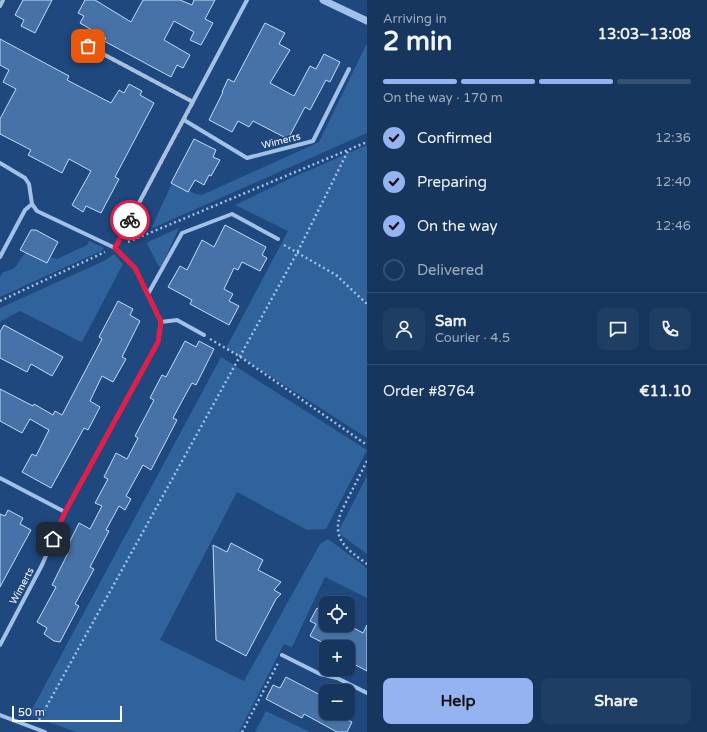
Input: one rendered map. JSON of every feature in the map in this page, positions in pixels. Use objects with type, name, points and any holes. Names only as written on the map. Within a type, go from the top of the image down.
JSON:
[{"type":"street","points":[[0,6],[3,0]]},
{"type":"street","points":[[115,248],[247,0]]},
{"type":"street","points":[[323,0],[367,21]]},
{"type":"street","points":[[75,39],[193,102]]},
{"type":"street","name":"Wimerts","points":[[184,120],[247,158],[313,141],[349,69]]},
{"type":"street","points":[[0,162],[25,178],[29,184],[32,204],[37,211],[115,248],[135,268],[161,322],[176,320],[204,335]]},
{"type":"street","points":[[0,257],[25,210],[32,204]]},
{"type":"street","points":[[148,294],[182,233],[232,214],[278,239]]},
{"type":"street","name":"Wimerts","points":[[0,645],[42,565],[65,512],[158,342],[161,322]]},
{"type":"street","points":[[0,478],[65,512]]},
{"type":"street","points":[[282,655],[320,674],[337,678],[367,693]]},
{"type":"street","points":[[0,714],[45,732]]},
{"type":"path","points":[[0,300],[115,248],[367,142]]},
{"type":"path","points":[[34,728],[297,252],[348,151]]},
{"type":"path","points":[[278,239],[280,242],[336,275],[367,304]]},
{"type":"path","points":[[204,335],[239,356],[367,445]]},
{"type":"path","points":[[367,461],[341,512],[337,528],[338,535],[343,544],[367,564]]},
{"type":"path","points":[[242,732],[282,655]]},
{"type":"shaded area","points":[[367,43],[367,133],[153,228],[152,227],[172,183],[196,194],[202,195],[319,142]]},
{"type":"shaded area","points":[[367,145],[367,438],[226,348],[288,231],[235,205],[289,179]]},
{"type":"shaded area","points":[[179,228],[162,265],[159,267],[147,244],[148,242]]},
{"type":"shaded area","points":[[89,241],[104,248],[101,251],[0,297],[0,277],[3,272],[13,269],[28,251],[57,259],[87,245]]},
{"type":"shaded area","points":[[114,254],[123,264],[81,342],[20,311],[0,322],[0,308],[106,260]]},
{"type":"shaded area","points":[[221,357],[367,450],[326,529],[307,530],[237,492],[160,640],[244,681],[320,544],[328,539],[367,568],[367,598],[325,577],[292,647],[284,644],[239,732],[76,732],[29,715]]},
{"type":"shaded area","points":[[367,476],[367,554],[341,535],[339,530]]},
{"type":"shaded area","points":[[266,711],[310,732],[255,732]]},
{"type":"building","points":[[23,0],[52,0],[35,33],[21,26],[24,20],[15,15]]},
{"type":"building","points":[[85,0],[95,0],[131,22],[143,0],[180,0],[192,5],[194,0],[215,0],[205,19],[213,23],[201,45],[190,40],[194,32],[174,21],[164,40],[190,55],[183,68],[177,65],[171,77],[104,41],[106,38],[80,23],[84,16],[78,13]]},
{"type":"building","points":[[265,23],[285,33],[279,44],[290,50],[270,83],[294,96],[310,66],[316,69],[324,54],[340,62],[330,82],[326,80],[310,110],[305,107],[288,139],[253,121],[249,127],[238,121],[232,132],[209,120],[228,79],[234,82]]},
{"type":"building","points":[[0,39],[69,76],[67,80],[111,103],[119,90],[124,93],[129,84],[142,91],[140,95],[154,103],[115,177],[119,179],[101,213],[86,206],[83,212],[72,205],[91,171],[69,159],[62,173],[28,155],[31,150],[0,134],[0,119],[16,89],[3,82],[9,70],[0,65]]},
{"type":"building","points":[[194,139],[216,150],[213,157],[220,160],[204,185],[195,180],[188,192],[171,183]]},
{"type":"building","points":[[225,225],[266,247],[262,255],[267,258],[260,271],[242,262],[238,270],[234,268],[224,289],[233,294],[229,301],[239,306],[229,325],[190,304],[192,300],[168,287],[180,266],[187,270],[202,240],[214,247]]},
{"type":"building","points":[[31,230],[36,230],[58,242],[47,263],[20,250]]},
{"type":"building","points":[[118,301],[133,309],[130,315],[140,321],[122,357],[126,359],[113,382],[102,376],[90,401],[100,407],[88,430],[84,428],[51,488],[22,472],[32,454],[36,456],[49,430],[30,419],[22,433],[0,421],[0,389],[33,406],[34,404],[53,415],[55,411],[62,415],[102,339],[99,337]]},
{"type":"building","points":[[4,325],[63,357],[52,376],[31,364],[27,372],[0,358],[0,332]]},
{"type":"building","points":[[185,341],[196,347],[199,341],[214,349],[196,385],[192,383],[173,418],[177,420],[151,470],[143,465],[126,496],[131,499],[125,510],[119,506],[106,530],[109,531],[90,567],[94,569],[75,604],[79,606],[60,642],[54,641],[44,634],[47,628],[37,622],[56,587],[52,585],[70,549],[67,547],[79,523],[90,529],[102,506],[95,503],[108,479],[104,477],[116,453],[127,459],[138,438],[135,436],[154,400],[150,398],[162,375],[166,377]]},
{"type":"building","points":[[8,510],[23,518],[20,524],[31,530],[0,587],[0,514],[5,516]]},
{"type":"building","points":[[231,543],[263,560],[258,570],[281,582],[274,590],[281,594],[276,599],[246,656],[216,640],[213,545],[227,552]]},
{"type":"building","points":[[317,608],[319,609],[319,632],[355,632],[355,629],[363,633],[367,625],[367,671],[355,665],[355,640],[319,641],[310,636],[316,624],[310,621]]},
{"type":"building","points":[[286,677],[319,694],[319,720],[348,720],[352,722],[347,732],[337,732],[304,714],[302,718],[266,699],[273,685],[280,688]]},
{"type":"way so far","points":[[88,46],[193,102],[130,220]]},
{"type":"route","points":[[53,539],[65,512],[158,342],[161,322],[135,268],[115,248],[130,220]]}]
